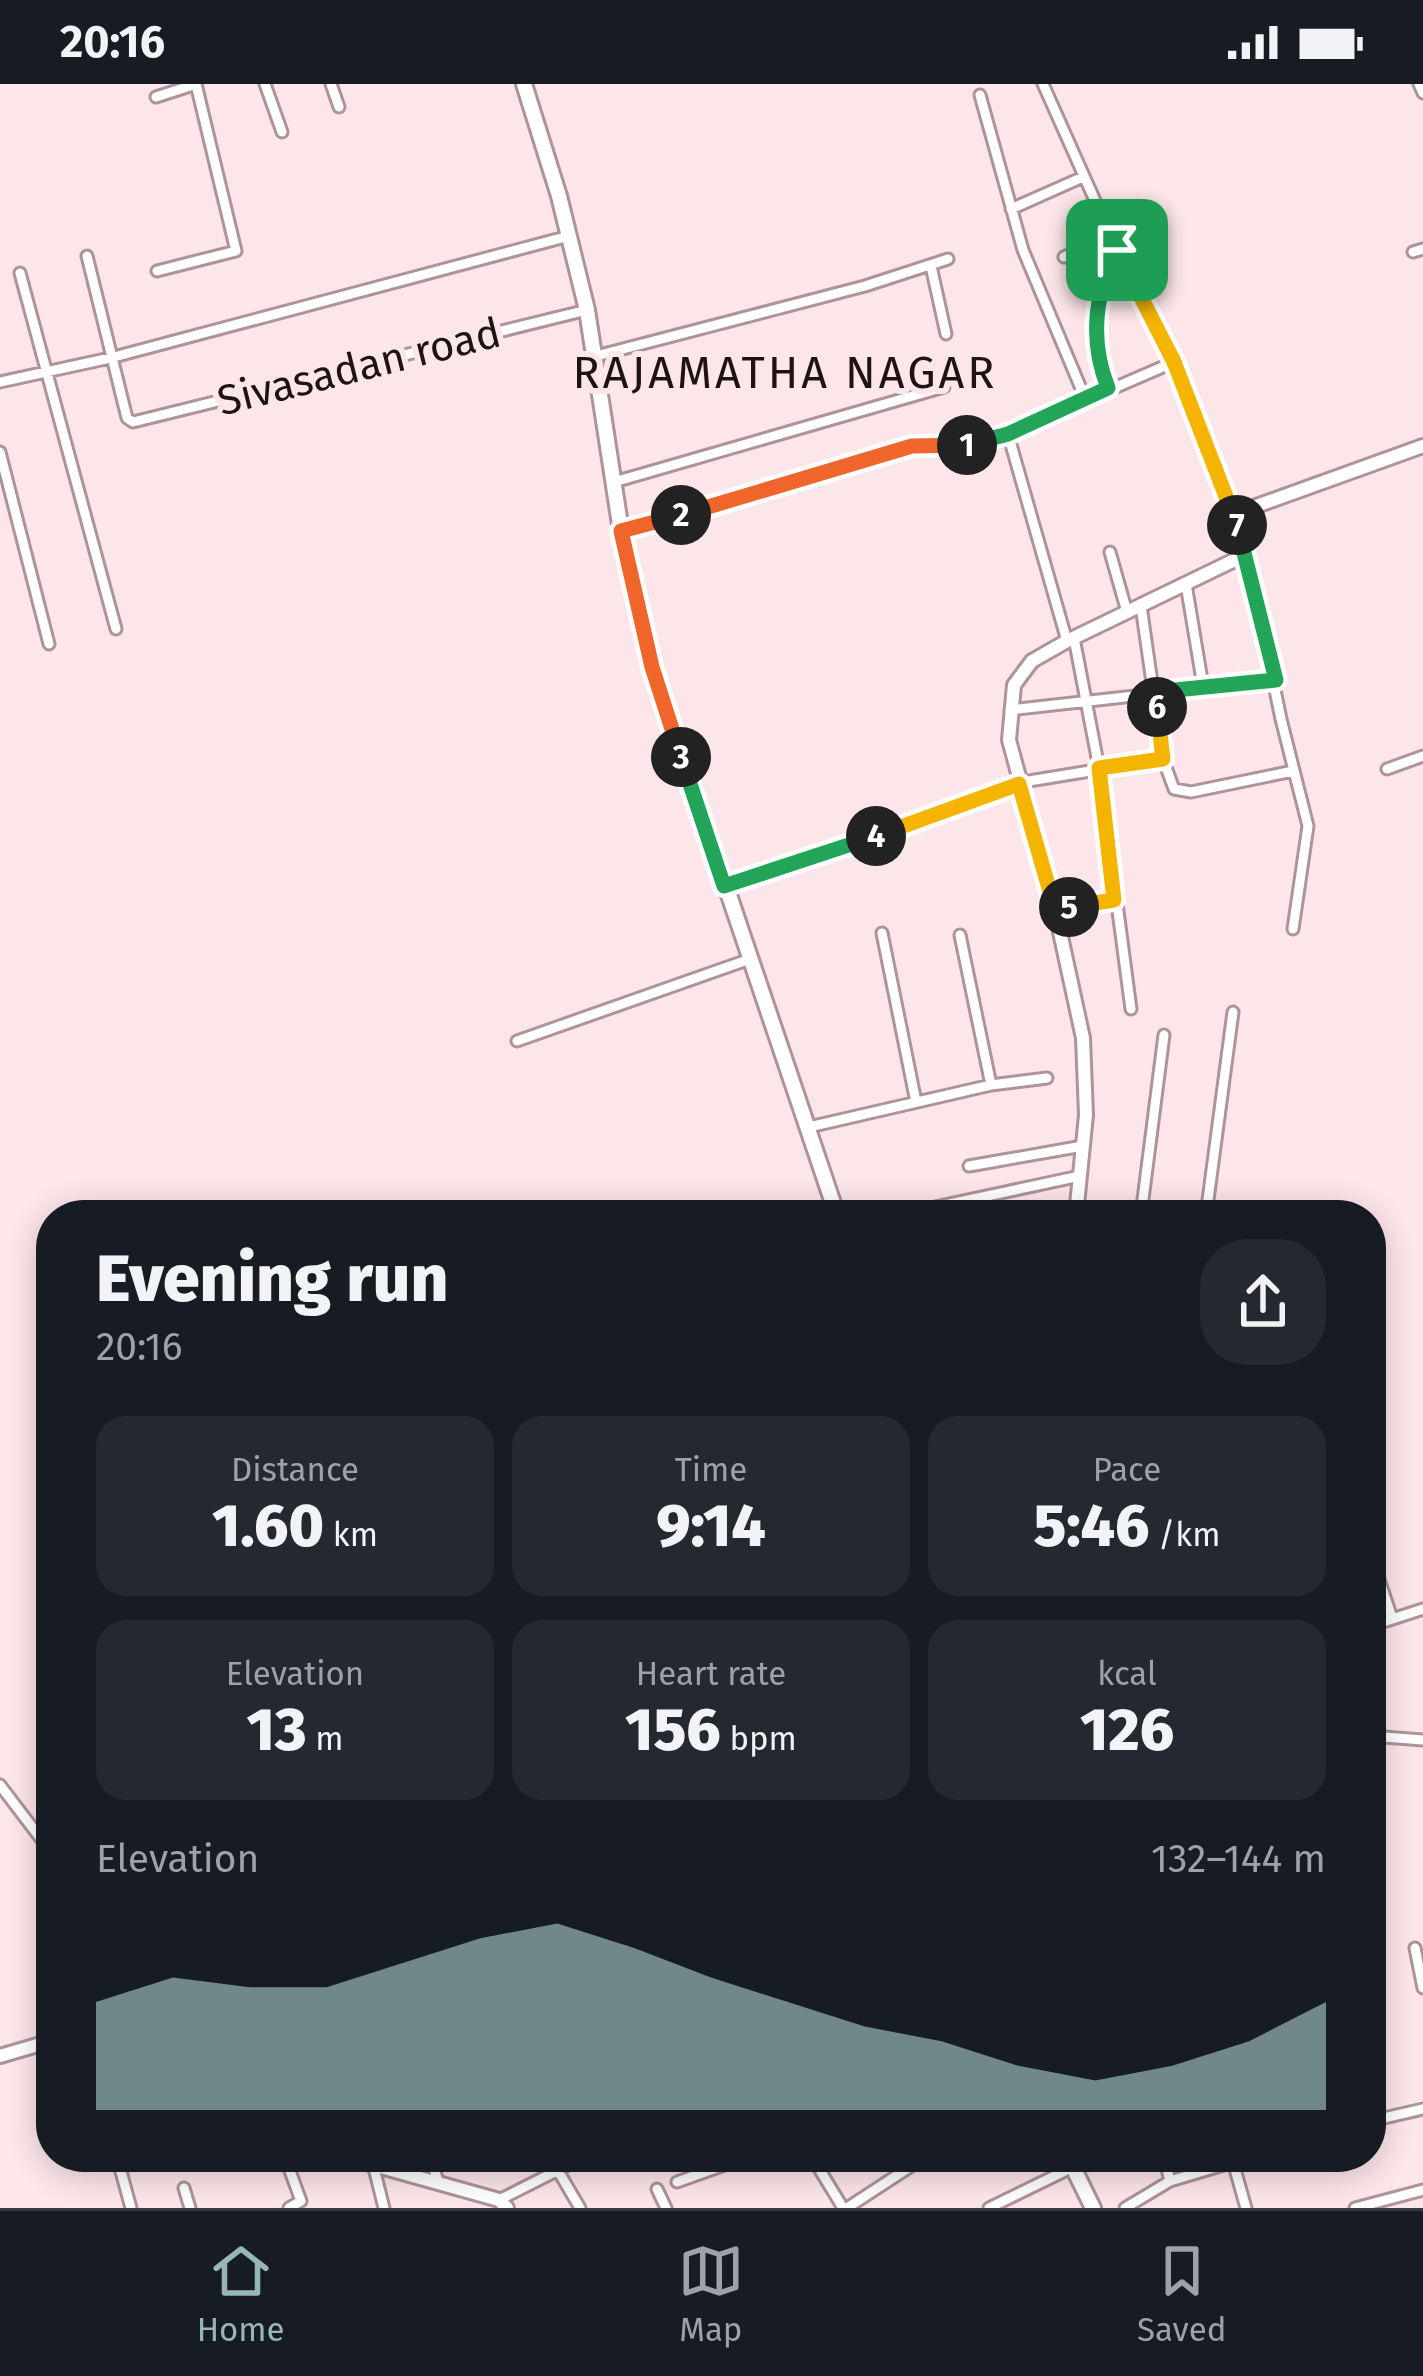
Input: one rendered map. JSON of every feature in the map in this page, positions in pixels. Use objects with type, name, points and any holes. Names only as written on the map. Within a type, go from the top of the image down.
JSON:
[{"type":"main road","points":[[524,84],[587,310],[621,531],[652,667],[832,1200]]},
{"type":"main road","points":[[1075,2172],[1093,2208]]},
{"type":"street","points":[[156,97],[196,84],[236,251],[157,271]]},
{"type":"street","points":[[265,84],[282,132]]},
{"type":"street","points":[[332,84],[339,106]]},
{"type":"street","points":[[1043,84],[1117,250],[1174,362],[1247,554],[1308,826],[1293,928]]},
{"type":"street","points":[[1419,84],[1423,93]]},
{"type":"street","points":[[980,94],[1023,250],[1085,398]]},
{"type":"street","points":[[1011,209],[1083,177]]},
{"type":"street","points":[[0,382],[110,358],[569,236]]},
{"type":"street","points":[[1064,257],[1111,237]]},
{"type":"street","points":[[1108,388],[1099,365],[1096,311],[1117,250]]},
{"type":"street","points":[[87,256],[110,358]]},
{"type":"street","points":[[596,356],[948,259]]},
{"type":"street","points":[[931,266],[946,334]]},
{"type":"street","points":[[20,272],[116,629]]},
{"type":"street","name":"Sivasadan road","points":[[110,358],[130,421],[587,310]]},
{"type":"street","points":[[621,531],[912,446],[969,446],[1008,434],[1174,362]]},
{"type":"street","points":[[614,482],[944,387]]},
{"type":"street","points":[[1008,434],[1086,702],[1131,1009]]},
{"type":"street","points":[[1234,514],[1423,446]]},
{"type":"street","points":[[0,452],[49,644]]},
{"type":"street","points":[[1110,552],[1134,609],[1155,692],[1163,759],[1174,789],[1191,792],[1293,771]]},
{"type":"street","points":[[1078,1200],[1087,1099],[1083,1038],[1055,909],[1009,740],[1010,710],[1020,675],[1032,662],[1247,554]]},
{"type":"street","points":[[1186,584],[1203,686]]},
{"type":"street","points":[[1010,710],[1276,680]]},
{"type":"street","points":[[1387,770],[1423,757]]},
{"type":"street","points":[[724,886],[1019,784],[1163,759]]},
{"type":"street","points":[[1055,909],[1114,900]]},
{"type":"street","points":[[882,933],[916,1102]]},
{"type":"street","points":[[960,935],[991,1085]]},
{"type":"street","points":[[517,1041],[751,959]]},
{"type":"street","points":[[1208,1200],[1233,1012]]},
{"type":"street","points":[[1143,1200],[1164,1035]]},
{"type":"street","points":[[809,1127],[991,1085],[1047,1078]]},
{"type":"street","points":[[968,1166],[1083,1146]]},
{"type":"street","points":[[969,1200],[1080,1176]]},
{"type":"street","points":[[1386,1600],[1392,1618]]},
{"type":"street","points":[[1386,1620],[1423,1610]]},
{"type":"street","points":[[1386,1737],[1423,1740]]},
{"type":"street","points":[[0,1785],[36,1832]]},
{"type":"street","points":[[1415,1948],[1423,1988]]},
{"type":"street","points":[[0,2056],[36,2045]]},
{"type":"street","points":[[1386,2118],[1423,2109]]},
{"type":"street","points":[[121,2172],[131,2208]]},
{"type":"street","points":[[289,2208],[302,2204],[291,2172]]},
{"type":"street","points":[[373,2172],[384,2208]]},
{"type":"street","points":[[398,2172],[503,2204],[554,2172]]},
{"type":"street","points":[[435,2172],[439,2184]]},
{"type":"street","points":[[558,2172],[580,2208]]},
{"type":"street","points":[[677,2182],[705,2172]]},
{"type":"street","points":[[824,2172],[851,2207],[897,2172]]},
{"type":"street","points":[[989,2208],[1052,2172]]},
{"type":"street","points":[[1168,2172],[1170,2181]]},
{"type":"street","points":[[1126,2208],[1170,2181],[1197,2172]]},
{"type":"street","points":[[1236,2172],[1246,2208]]},
{"type":"street","points":[[184,2188],[190,2208]]},
{"type":"street","points":[[657,2189],[666,2208]]},
{"type":"street","points":[[1355,2208],[1421,2191],[1423,2207]]},
{"type":"district","name":"RAJAMATHA NAGAR","points":[[785,373]]},
{"type":"route","points":[[1117,250],[1174,362],[1234,514],[1276,680],[1155,692],[1163,759],[1099,768],[1114,900],[1055,909],[1019,784],[724,886],[652,667],[621,531],[912,446],[989,442],[1108,388],[1099,365],[1096,311],[1117,250]]}]
